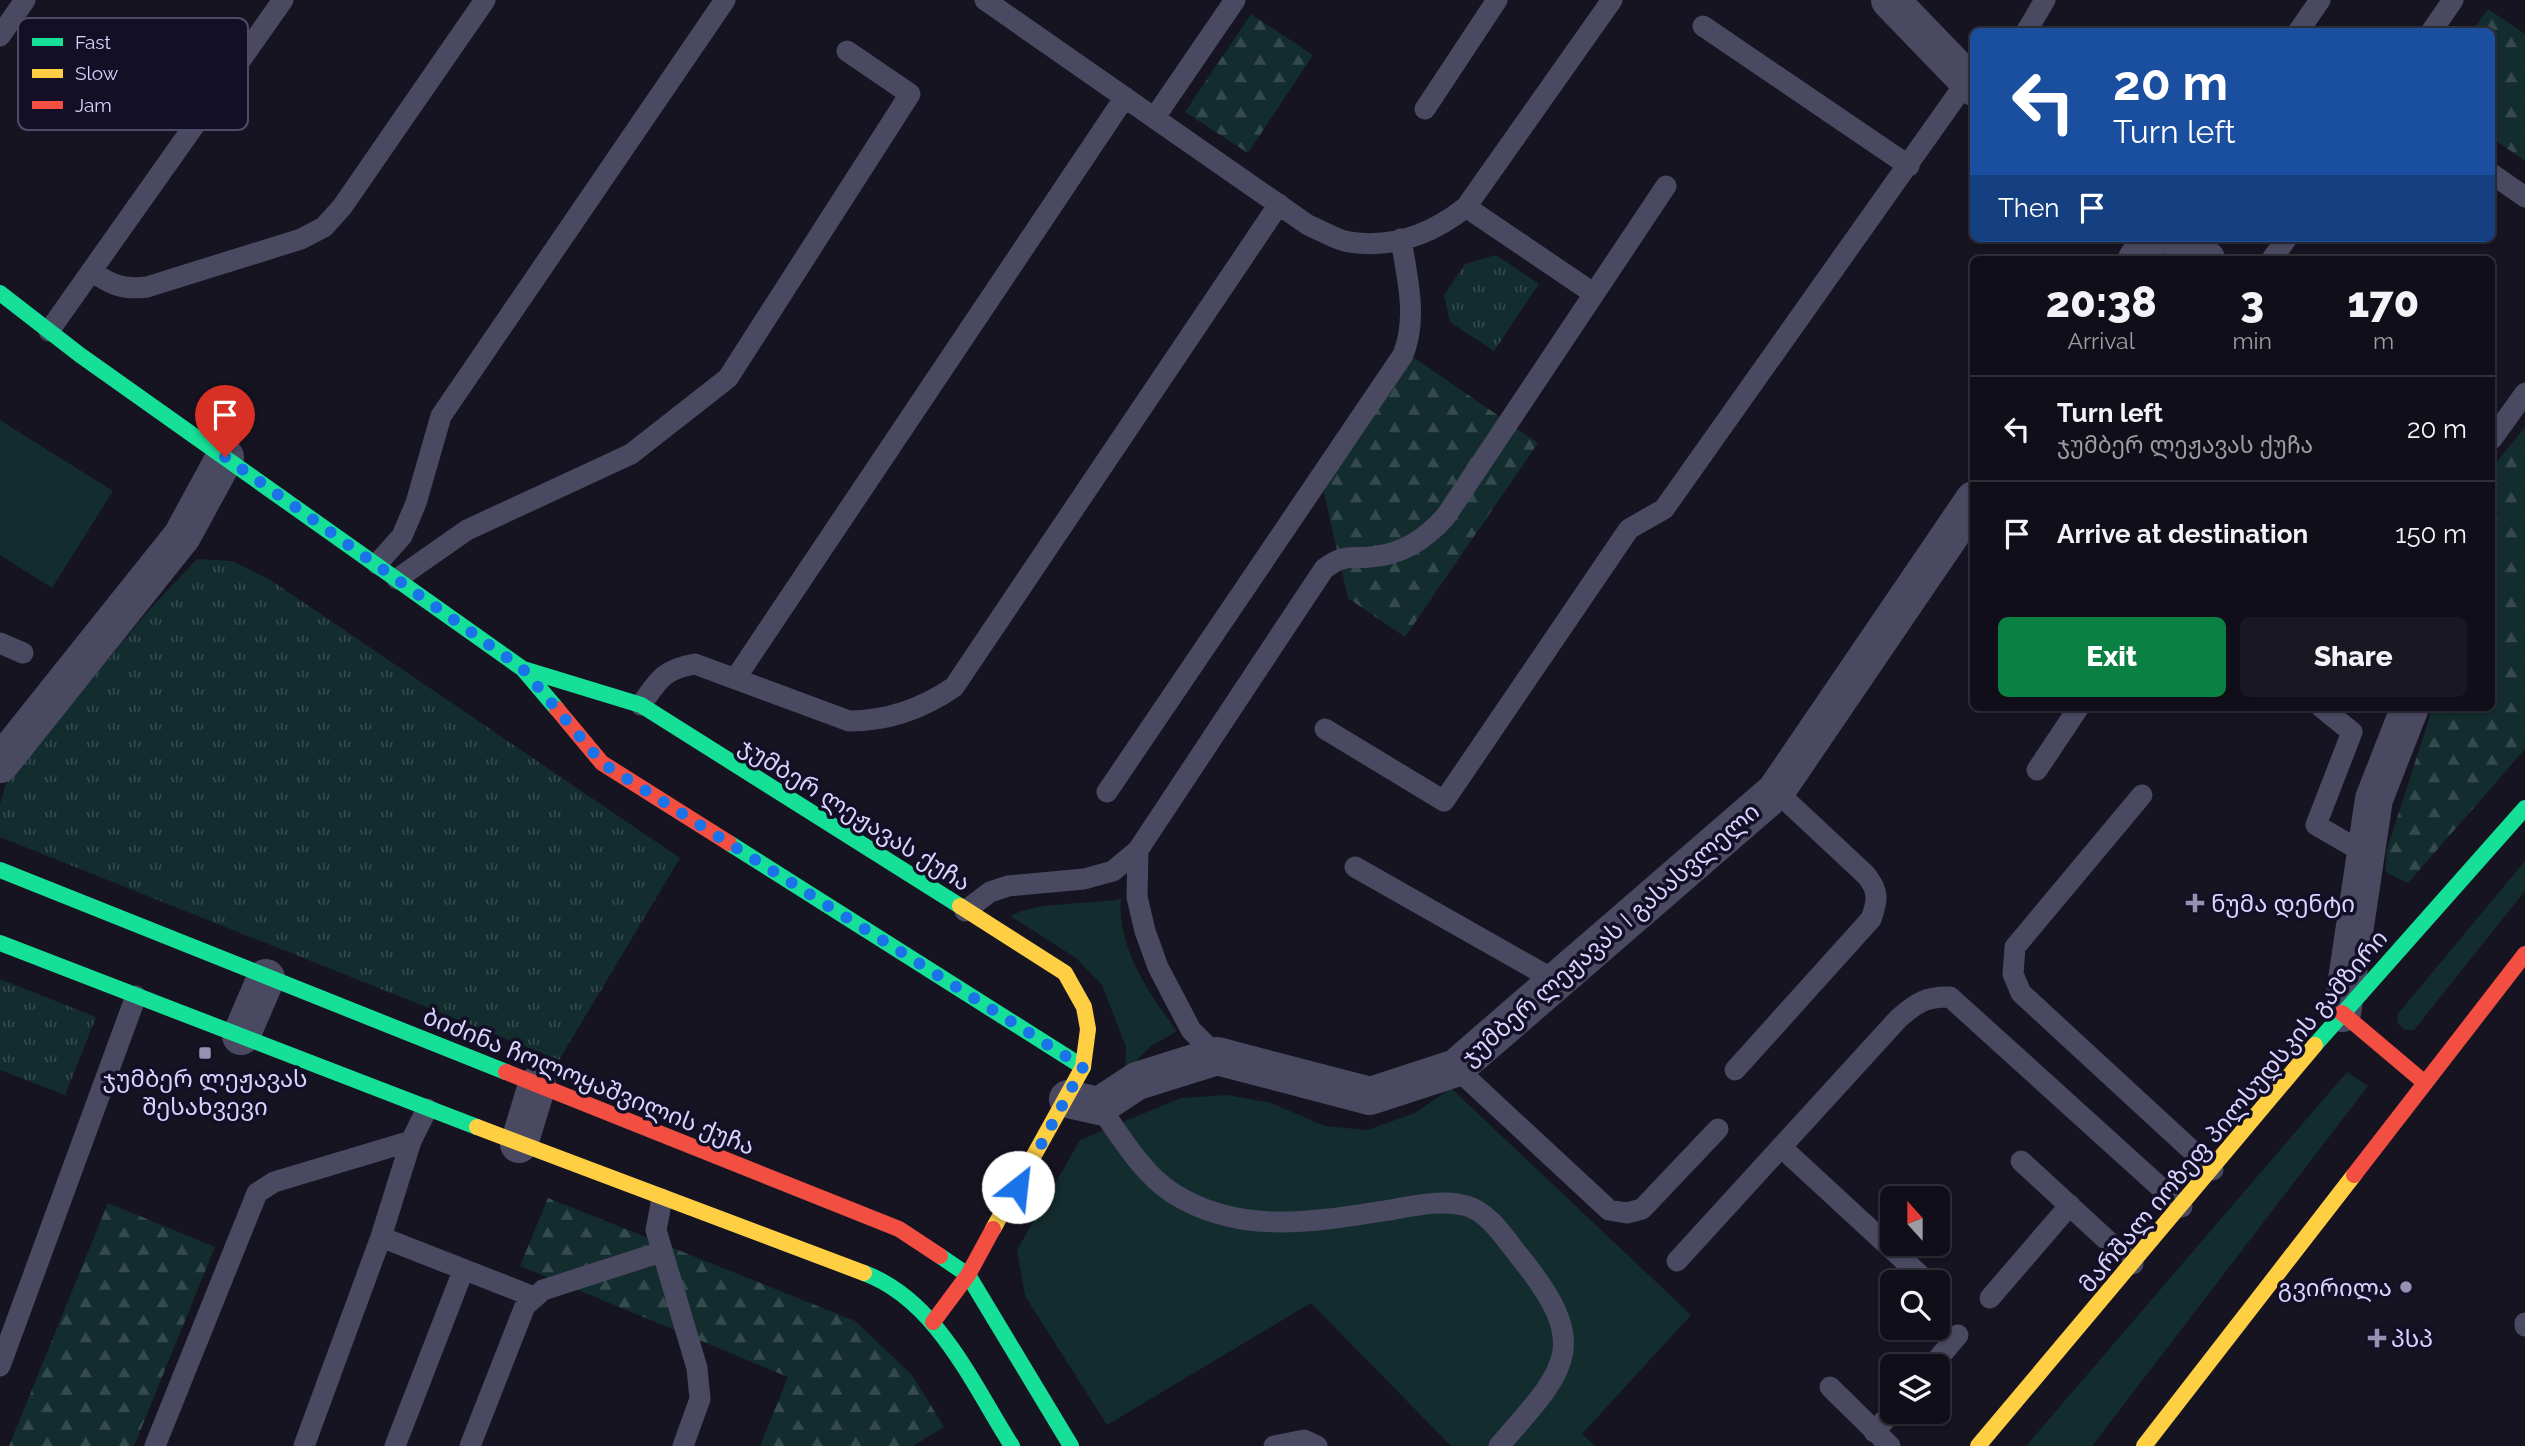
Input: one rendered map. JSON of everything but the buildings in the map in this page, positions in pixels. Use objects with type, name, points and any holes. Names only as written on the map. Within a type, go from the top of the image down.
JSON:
[{"type":"street","points":[[1891,0],[1970,84]]},
{"type":"street","points":[[2182,242],[2202,256]]},
{"type":"street","name":"ჯუმბერ ლეჟავას ქუჩა","points":[[0,293],[523,669],[602,763],[1083,1091]]},
{"type":"street","points":[[0,764],[182,536],[225,457]]},
{"type":"street","name":"ჯუმბერ ლეჟავას I გასასვლელი","points":[[1217,1056],[1370,1096],[1456,1068],[1776,791],[1970,506]]},
{"type":"street","name":"ჯუმბერ ლეჟავას ქუჩა","points":[[523,669],[641,705],[1065,973],[1079,993],[1087,1017],[1090,1044],[1083,1091],[968,1275],[933,1322]]},
{"type":"street","points":[[2408,711],[2374,799],[2342,1013],[2426,1083]]},
{"type":"street","name":"მარშალ იოზეფ პილსუდსკის გამზირი","points":[[1978,1446],[2182,1207],[2342,1013],[2525,808]]},
{"type":"street","name":"ბიძინა ჩოლოყაშვილის ქუჩა","points":[[0,870],[899,1228],[968,1275],[1071,1446]]},
{"type":"street","points":[[0,943],[427,1109],[885,1282],[933,1322],[1012,1446]]},
{"type":"street","points":[[2144,1446],[2525,954]]},
{"type":"street","points":[[240,1036],[266,978]]},
{"type":"street","points":[[1083,1091],[1137,1081],[1217,1056]]},
{"type":"street","points":[[519,1144],[537,1085]]},
{"type":"lane","points":[[0,36],[25,0]]},
{"type":"lane","points":[[248,50],[283,0]]},
{"type":"lane","points":[[92,271],[110,285],[131,289],[147,287],[301,239],[324,228],[342,207],[485,0]]},
{"type":"lane","points":[[377,564],[402,536],[416,503],[442,416],[725,0]]},
{"type":"lane","points":[[985,0],[1308,225],[1347,242],[1401,239],[1439,228],[1466,207],[1612,0]]},
{"type":"lane","points":[[1425,109],[1497,0]]},
{"type":"lane","points":[[2028,28],[2045,0]]},
{"type":"lane","points":[[2301,28],[2320,0]]},
{"type":"lane","points":[[2434,28],[2453,0]]},
{"type":"lane","points":[[1155,117],[1227,3]]},
{"type":"lane","points":[[1703,26],[1909,166]]},
{"type":"lane","points":[[397,579],[467,530],[631,454],[728,378],[910,94],[847,51]]},
{"type":"lane","points":[[1325,729],[1444,801],[1629,529],[1664,509],[1970,84]]},
{"type":"lane","points":[[735,679],[1125,97]]},
{"type":"lane","points":[[50,331],[191,130]]},
{"type":"lane","points":[[2495,176],[2525,197]]},
{"type":"lane","points":[[965,911],[990,892],[1008,886],[1084,879],[1114,870],[1138,850],[1324,569],[1337,559],[1352,555],[1367,557],[1389,554],[1426,538],[1435,528],[1666,186]]},
{"type":"lane","points":[[641,705],[658,679],[674,667],[695,664],[849,721],[875,721],[911,710],[954,687],[1279,204]]},
{"type":"lane","points":[[1466,207],[1593,293]]},
{"type":"lane","points":[[1107,792],[1403,355],[1410,337],[1412,316],[1401,239]]},
{"type":"lane","points":[[2495,435],[2525,393]]},
{"type":"lane","points":[[0,643],[23,653]]},
{"type":"lane","points":[[2037,770],[2076,711]]},
{"type":"lane","points":[[2325,711],[2352,732],[2316,825],[2366,854]]},
{"type":"lane","points":[[1735,1070],[1871,919],[1879,899],[1874,885],[1866,875],[1776,791]]},
{"type":"lane","points":[[2142,795],[2015,947],[2013,974],[2021,993],[2213,1170]]},
{"type":"lane","points":[[1138,850],[1137,897],[1154,955],[1191,1030],[1217,1056]]},
{"type":"lane","points":[[1355,867],[1556,981]]},
{"type":"lane","points":[[0,1366],[136,996]]},
{"type":"lane","points":[[1677,1261],[1899,1017],[1917,1002],[1933,996],[1950,997],[2182,1207]]},
{"type":"lane","points":[[1456,1068],[1609,1210],[1627,1213],[1642,1209],[1718,1129]]},
{"type":"lane","points":[[1083,1091],[1132,1152],[1169,1191],[1193,1204],[1229,1216],[1262,1222],[1298,1224],[1441,1203],[1469,1206],[1491,1222],[1544,1287],[1560,1318],[1563,1338],[1562,1363],[1550,1387],[1499,1446]]},
{"type":"lane","points":[[304,1446],[381,1237],[411,1141],[427,1109]]},
{"type":"lane","points":[[155,1446],[257,1193],[274,1182],[411,1141]]},
{"type":"lane","points":[[1781,1147],[1915,1270]]},
{"type":"lane","points":[[2021,1161],[2133,1264]]},
{"type":"lane","points":[[662,1199],[656,1230],[697,1368],[700,1399],[683,1446]]},
{"type":"lane","points":[[1990,1298],[2070,1205]]},
{"type":"lane","points":[[381,1237],[534,1297]]},
{"type":"lane","points":[[470,1446],[525,1306],[542,1290],[661,1252]]},
{"type":"lane","points":[[395,1446],[463,1271]]},
{"type":"lane","points":[[1942,1354],[1958,1335]]},
{"type":"lane","points":[[1830,1387],[1882,1439]]},
{"type":"lane","points":[[1274,1446],[1304,1440],[1317,1446]]},
{"type":"green space","points":[[2488,9],[2525,34],[2525,161],[2495,140],[2495,28],[2474,28]]},
{"type":"green space","points":[[1251,14],[1313,55],[1248,153],[1185,112]]},
{"type":"green space","points":[[1496,255],[1539,284],[1494,351],[1450,322],[1444,295],[1465,264]]},
{"type":"green space","points":[[1413,357],[1538,443],[1405,637],[1348,598],[1323,489]]},
{"type":"green space","points":[[0,420],[113,491],[52,588],[0,555]]},
{"type":"green space","points":[[2525,427],[2525,749],[2408,883],[2385,872],[2387,849],[2432,711],[2495,711],[2495,464]]},
{"type":"green space","points":[[197,559],[232,561],[272,581],[680,858],[559,1060],[0,837],[0,804],[6,784],[149,610]]},
{"type":"green space","points":[[2525,861],[2525,891],[2414,1030],[2405,1030],[2398,1024],[2397,1015]]},
{"type":"green space","points":[[1121,899],[1124,935],[1137,969],[1177,1031],[1150,1047],[1125,1073],[1126,1047],[1102,985],[1076,958],[1010,916],[1035,908]]},
{"type":"green space","points":[[0,979],[96,1017],[65,1095],[0,1070]]},
{"type":"green space","points":[[2347,1072],[2368,1086],[2092,1446],[2026,1446]]},
{"type":"green space","points":[[1451,1088],[1691,1315],[1582,1434],[1595,1446],[1451,1446],[1311,1303],[1107,1425],[1025,1296],[1017,1250],[1080,1140],[1181,1098],[1227,1095],[1271,1103],[1325,1126],[1367,1130],[1415,1113]]},
{"type":"green space","points":[[548,1198],[855,1321],[912,1375],[944,1427],[913,1446],[760,1446],[788,1377],[520,1266]]},
{"type":"green space","points":[[108,1203],[215,1247],[134,1446],[9,1446]]},
{"type":"traffic: fast","points":[[0,293],[80,355],[523,669],[557,709]]},
{"type":"traffic: fast","points":[[523,669],[641,705],[960,906]]},
{"type":"traffic: fast","points":[[2315,1045],[2525,808]]},
{"type":"traffic: fast","points":[[729,843],[1083,1067]]},
{"type":"traffic: fast","points":[[0,870],[506,1072]]},
{"type":"traffic: fast","points":[[0,943],[477,1127]]},
{"type":"traffic: fast","points":[[940,1256],[968,1275],[1071,1446]]},
{"type":"traffic: fast","points":[[864,1273],[890,1286],[933,1324],[951,1347],[1012,1446]]},
{"type":"traffic: slow","points":[[960,906],[1065,973],[1084,1007],[1088,1029],[1083,1067],[993,1229]]},
{"type":"traffic: slow","points":[[1978,1446],[2315,1045]]},
{"type":"traffic: slow","points":[[477,1127],[864,1273]]},
{"type":"traffic: slow","points":[[2144,1446],[2354,1175]]},
{"type":"traffic: jam","points":[[557,709],[602,763],[729,843]]},
{"type":"traffic: jam","points":[[2354,1175],[2525,954]]},
{"type":"traffic: jam","points":[[2342,1013],[2425,1083]]},
{"type":"traffic: jam","points":[[506,1072],[899,1229],[940,1256]]},
{"type":"traffic: jam","points":[[933,1322],[968,1275],[993,1229]]},
{"type":"place","name":"ნუმა დენტი","points":[[2195,903]]},
{"type":"place","name":"ჯუმბერ ლეჟავას შესახვევი","points":[[205,1053]]},
{"type":"place","name":"გვირილა","points":[[2406,1287]]},
{"type":"place","name":"პსპ","points":[[2377,1338]]},
{"type":"route","points":[[225,457],[523,669],[602,763],[1083,1067],[1018,1187]]}]
